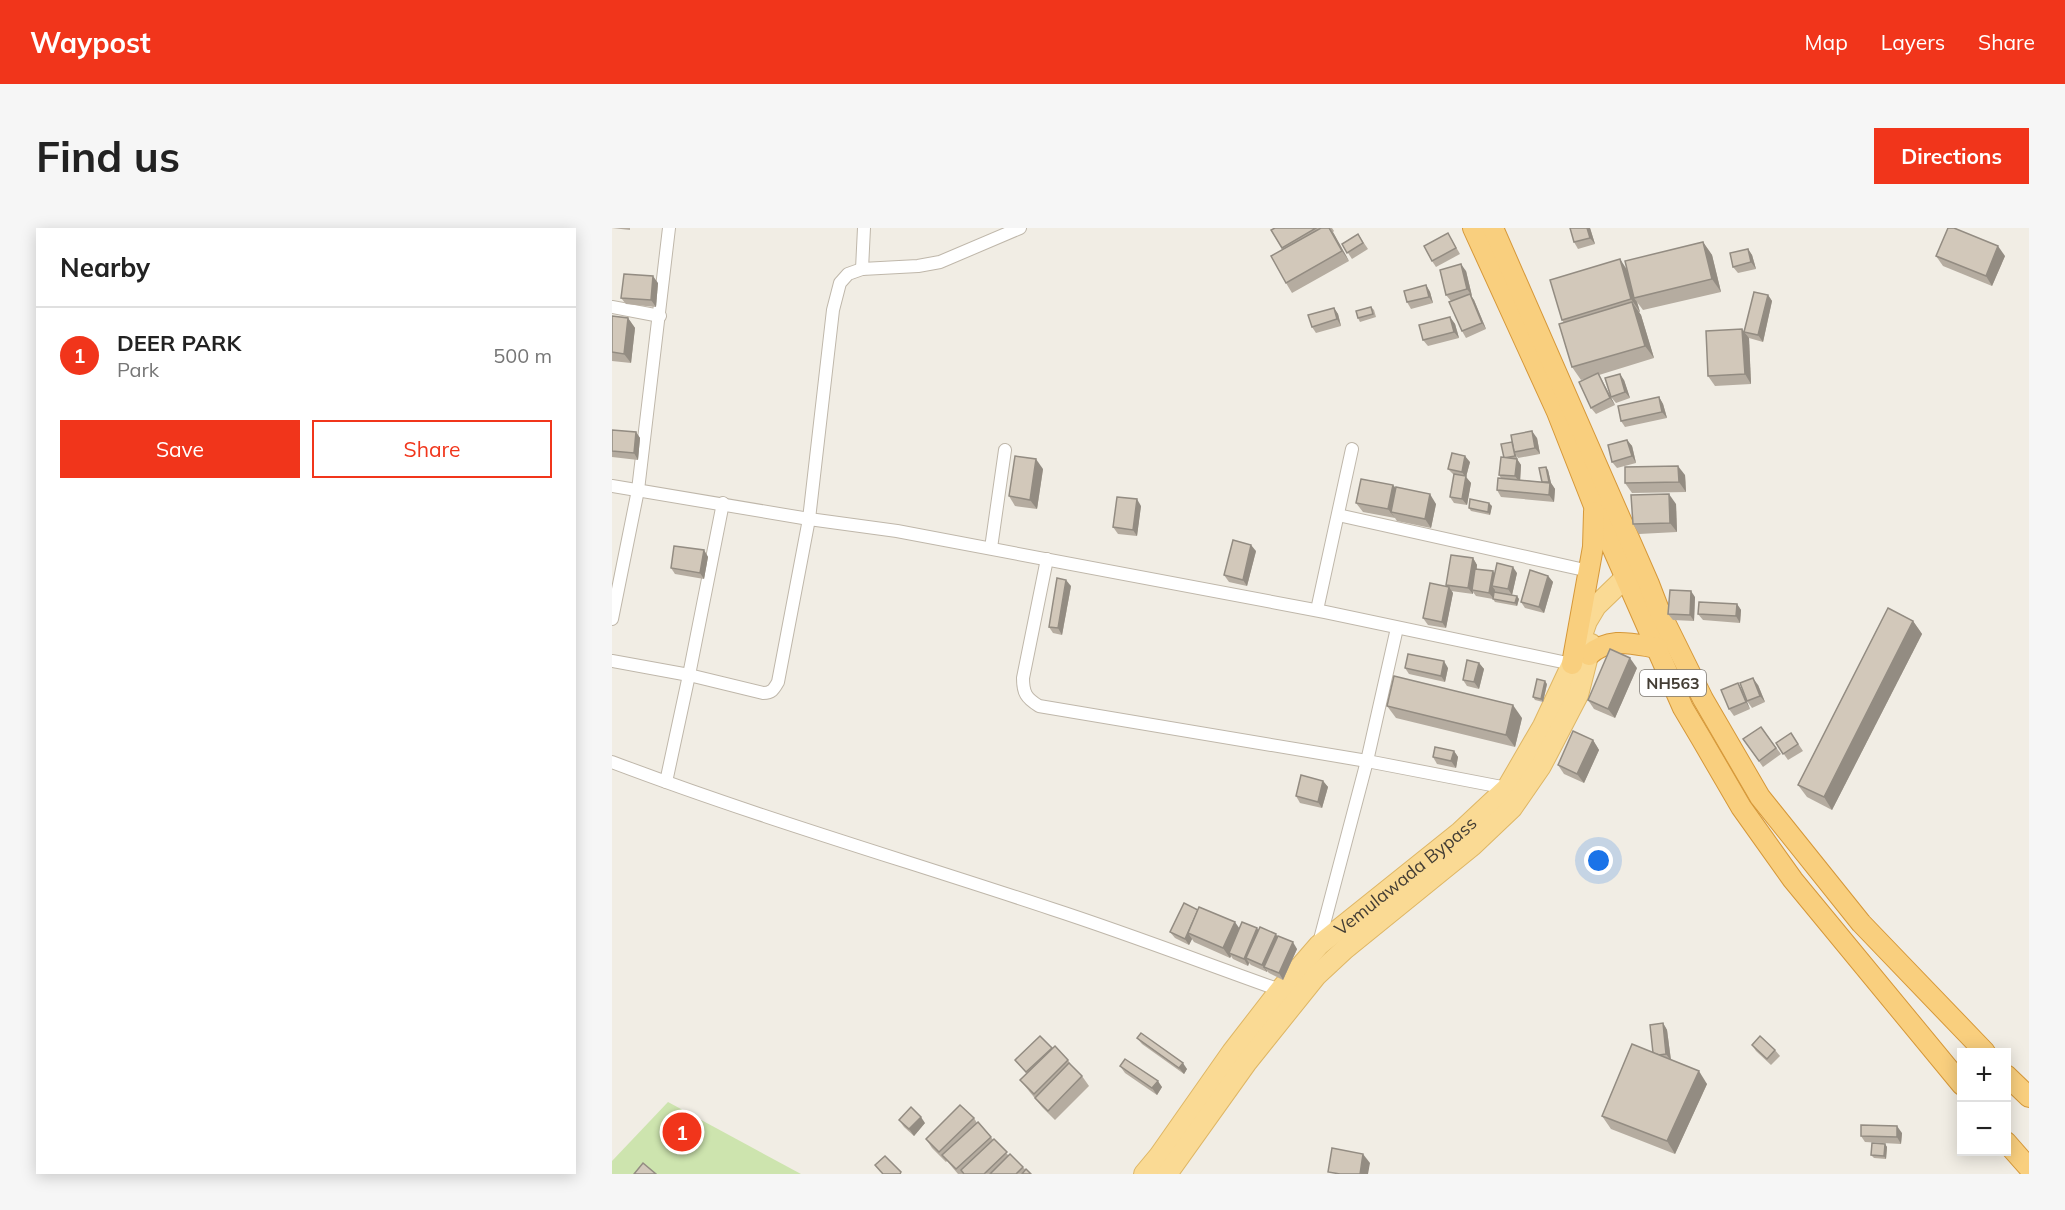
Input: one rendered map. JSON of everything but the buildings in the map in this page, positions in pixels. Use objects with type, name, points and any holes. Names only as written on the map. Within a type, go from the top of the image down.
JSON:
[{"type":"highway","name":"NH563","points":[[1473,228],[1557,412],[1594,506],[1637,580],[1659,610],[1703,699],[1760,797],[1861,923],[1979,1048]]},
{"type":"highway","name":"NH563","points":[[1497,232],[1637,580],[1658,648],[1683,708],[1742,807],[1793,880],[1957,1079]]},
{"type":"highway","points":[[1581,659],[1593,547],[1594,506]]},
{"type":"highway","points":[[1581,659],[1605,644],[1627,643],[1658,648]]},
{"type":"highway","points":[[2011,1079],[2029,1097]]},
{"type":"highway","points":[[2011,1147],[2024,1163]]},
{"type":"main road","name":"Vemulawada Bypass","points":[[1144,1174],[1232,1052],[1280,990],[1319,945],[1460,832],[1508,788],[1581,659],[1603,612],[1637,580]]},
{"type":"main road","name":"Vemulawada Bypass","points":[[1167,1174],[1247,1062],[1316,976],[1345,949],[1472,846],[1512,808],[1541,766],[1574,703],[1581,659]]},
{"type":"street","points":[[612,619],[638,490],[669,228]]},
{"type":"street","points":[[862,269],[864,228]]},
{"type":"street","points":[[612,661],[689,675],[763,693],[774,690],[778,682],[809,519],[833,310],[840,283],[844,278],[862,269],[918,266],[940,261],[1020,228]]},
{"type":"street","points":[[612,307],[660,316]]},
{"type":"street","points":[[1317,610],[1352,449]]},
{"type":"street","points":[[991,548],[1005,450]]},
{"type":"street","points":[[612,486],[809,519],[897,531],[1317,610],[1397,628],[1581,659]]},
{"type":"street","points":[[666,782],[723,503]]},
{"type":"street","points":[[1338,515],[1589,571]]},
{"type":"street","points":[[1047,559],[1023,678],[1023,692],[1028,699],[1039,706],[1367,761],[1508,788]]},
{"type":"street","points":[[1319,945],[1367,761],[1397,628]]},
{"type":"street","points":[[612,762],[814,833],[1054,909],[1280,990]]},
{"type":"green space","points":[[668,1102],[801,1174],[612,1174],[612,1161]]},
{"type":"place","name":"DEER PARK","points":[[682,1132]]}]
